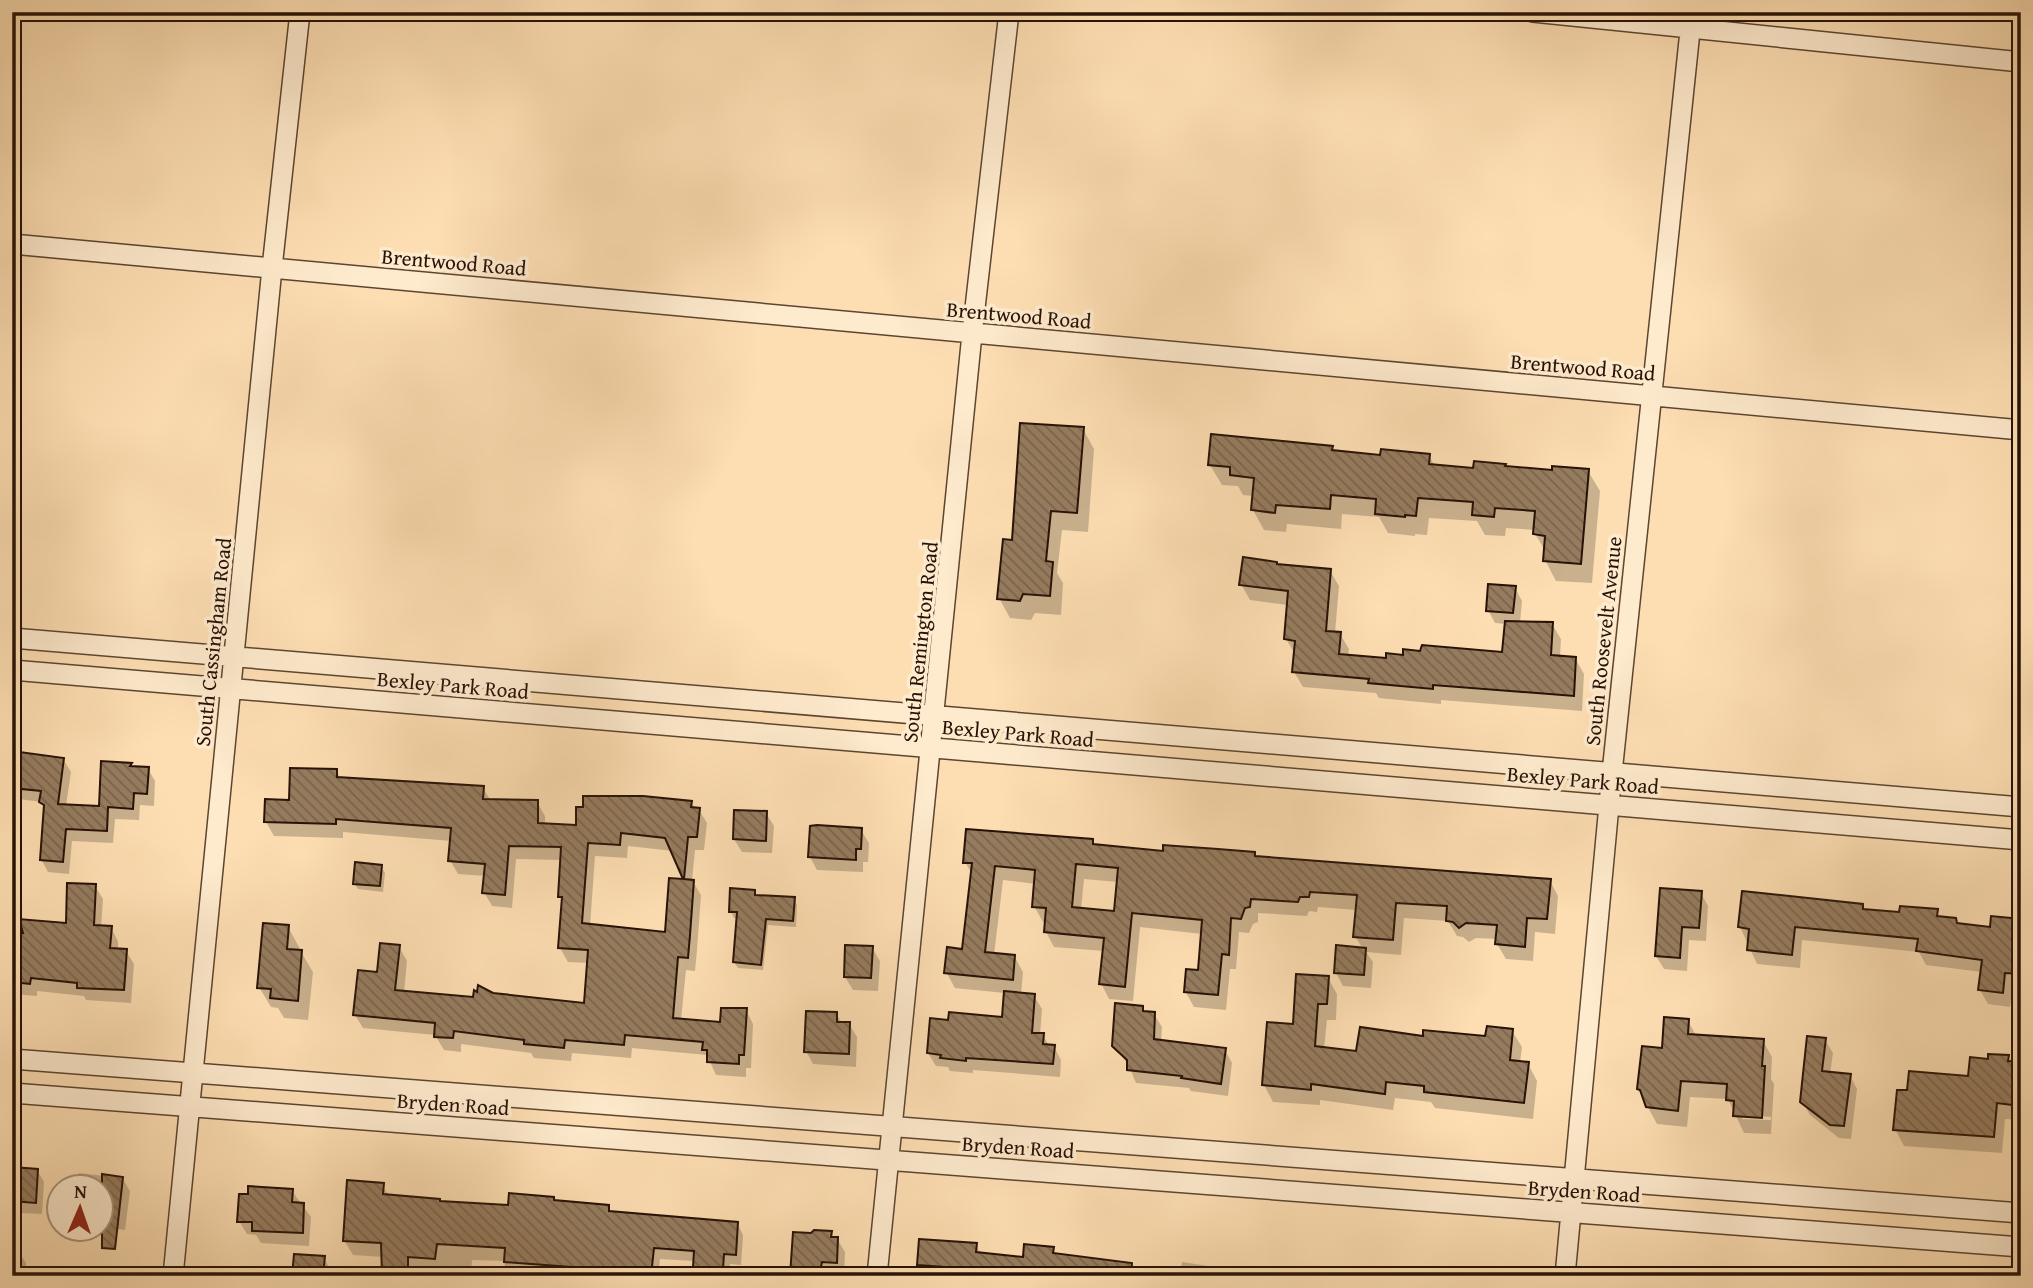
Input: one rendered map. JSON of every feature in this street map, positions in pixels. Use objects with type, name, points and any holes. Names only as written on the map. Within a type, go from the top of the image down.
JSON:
[{"type":"street","name":"South Cassingham Road","points":[[173,1276],[272,268],[300,12]]},
{"type":"street","name":"South Remington Road","points":[[877,1276],[936,716],[972,334],[1009,12]]},
{"type":"street","points":[[1533,12],[1692,20],[2021,62]]},
{"type":"street","name":"South Roosevelt Avenue","points":[[1565,1276],[1612,773],[1692,20]]},
{"type":"street","name":"Brentwood Road","points":[[12,244],[2021,430]]},
{"type":"street","name":"Bexley Park Road","points":[[12,638],[2021,807]]},
{"type":"street","name":"Bexley Park Road","points":[[12,670],[2021,840]]},
{"type":"street","name":"Bryden Road","points":[[12,1059],[2021,1213]]},
{"type":"street","name":"Bryden Road","points":[[12,1093],[2021,1247]]},
{"type":"building","points":[[1020,423],[1084,427],[1077,513],[1051,511],[1046,561],[1053,562],[1050,596],[1023,594],[1020,601],[997,599],[1003,539],[1012,540]]},
{"type":"building","points":[[1211,434],[1333,446],[1332,450],[1380,455],[1381,449],[1430,454],[1429,464],[1473,468],[1474,461],[1552,470],[1552,466],[1589,469],[1581,564],[1543,561],[1545,536],[1533,534],[1535,511],[1495,508],[1494,517],[1472,515],[1473,502],[1418,498],[1416,516],[1405,517],[1375,514],[1376,499],[1331,495],[1330,509],[1276,505],[1275,513],[1251,510],[1254,478],[1230,475],[1230,467],[1208,465]]},
{"type":"building","points":[[1243,557],[1277,564],[1331,569],[1326,631],[1341,632],[1339,654],[1386,658],[1386,653],[1403,655],[1403,649],[1420,651],[1422,645],[1502,652],[1505,621],[1553,622],[1551,655],[1576,657],[1574,696],[1433,685],[1433,689],[1368,683],[1369,679],[1292,672],[1295,641],[1284,639],[1288,591],[1239,585]]},
{"type":"building","points":[[1488,584],[1516,586],[1513,613],[1486,611]]},
{"type":"building","points":[[12,751],[64,758],[58,804],[99,806],[101,761],[149,767],[147,794],[134,793],[133,809],[108,807],[107,831],[66,829],[63,862],[40,860],[44,805],[39,802],[41,791],[12,788]]},
{"type":"building","points":[[290,768],[337,769],[337,777],[484,786],[483,799],[538,800],[538,823],[576,825],[576,807],[583,807],[583,796],[643,796],[692,801],[691,807],[700,808],[697,837],[688,837],[684,879],[694,880],[688,958],[678,957],[673,1018],[720,1022],[721,1008],[747,1008],[744,1055],[739,1055],[739,1064],[707,1062],[707,1050],[702,1050],[703,1042],[625,1035],[624,1045],[565,1040],[564,1048],[524,1044],[524,1040],[454,1031],[453,1038],[434,1037],[435,1023],[353,1015],[358,970],[377,972],[380,943],[400,945],[395,990],[473,997],[478,985],[493,993],[584,1003],[588,950],[558,948],[562,897],[558,897],[561,847],[509,846],[505,895],[482,893],[485,864],[448,861],[451,828],[336,819],[336,824],[264,822],[265,799],[289,800]],"holes":[[[621,833],[665,838],[683,879],[669,878],[665,932],[582,923],[588,843],[620,845]]]},
{"type":"building","points":[[734,810],[767,811],[766,841],[733,839]]},
{"type":"building","points":[[810,826],[862,828],[861,849],[856,849],[856,860],[808,857]]},
{"type":"building","points":[[966,829],[1093,839],[1093,844],[1163,851],[1163,845],[1255,852],[1255,856],[1551,879],[1547,919],[1527,918],[1525,947],[1495,944],[1497,925],[1466,923],[1459,928],[1453,922],[1446,921],[1447,906],[1396,903],[1393,940],[1353,937],[1357,895],[1310,892],[1309,897],[1300,897],[1298,902],[1251,899],[1250,907],[1245,908],[1241,919],[1231,918],[1229,955],[1222,954],[1218,995],[1184,992],[1186,969],[1198,970],[1202,920],[1132,913],[1125,987],[1099,984],[1104,938],[1044,932],[1046,908],[1032,907],[1035,870],[995,866],[985,952],[1015,955],[1013,980],[944,973],[947,947],[962,949],[972,863],[963,863]],"holes":[[[1076,864],[1118,868],[1114,911],[1072,907]]]},
{"type":"building","points":[[355,862],[382,865],[380,886],[353,884]]},
{"type":"building","points":[[67,883],[96,884],[94,925],[112,926],[110,948],[127,949],[124,990],[77,988],[77,983],[31,978],[30,984],[12,982],[12,932],[23,933],[19,919],[66,923]]},
{"type":"building","points":[[730,888],[755,890],[755,895],[795,897],[793,921],[766,919],[761,965],[733,962],[737,912],[729,912]]},
{"type":"building","points":[[1660,888],[1702,891],[1699,928],[1682,927],[1680,958],[1655,956]]},
{"type":"building","points":[[1742,891],[1863,904],[1863,909],[1899,912],[1900,906],[1938,909],[1937,916],[1956,918],[1957,923],[1990,927],[1991,916],[2021,919],[2021,974],[2005,973],[2003,993],[1978,990],[1982,960],[1916,951],[1918,939],[1795,927],[1792,955],[1747,950],[1749,929],[1738,927]]},
{"type":"building","points":[[263,923],[289,925],[287,949],[302,950],[298,1001],[270,998],[271,989],[257,988]]},
{"type":"building","points":[[845,945],[873,946],[871,978],[844,977]]},
{"type":"building","points":[[1336,945],[1366,948],[1364,975],[1334,973]]},
{"type":"building","points":[[1296,974],[1329,976],[1327,1004],[1318,1004],[1315,1046],[1356,1051],[1360,1027],[1423,1036],[1423,1030],[1485,1036],[1487,1026],[1513,1029],[1510,1060],[1529,1062],[1524,1103],[1424,1092],[1424,1086],[1386,1082],[1385,1094],[1311,1084],[1311,1090],[1262,1085],[1267,1022],[1293,1024]]},
{"type":"building","points":[[1004,991],[1035,994],[1032,1033],[1044,1033],[1043,1044],[1055,1045],[1053,1064],[966,1058],[966,1061],[940,1058],[941,1055],[927,1053],[930,1018],[948,1020],[949,1012],[1002,1017]]},
{"type":"building","points":[[1115,1003],[1143,1006],[1143,1011],[1155,1012],[1154,1039],[1226,1048],[1221,1084],[1181,1078],[1182,1076],[1127,1070],[1127,1060],[1112,1046]]},
{"type":"building","points":[[806,1011],[837,1012],[837,1022],[850,1022],[849,1054],[804,1052]]},
{"type":"building","points":[[1664,1017],[1689,1019],[1688,1034],[1764,1039],[1762,1118],[1733,1116],[1734,1101],[1726,1100],[1727,1084],[1681,1081],[1678,1111],[1646,1107],[1640,1090],[1637,1089],[1642,1046],[1662,1048]]},
{"type":"building","points":[[1807,1036],[1826,1038],[1822,1071],[1851,1074],[1844,1126],[1830,1125],[1800,1102]]},
{"type":"building","points":[[1988,1054],[2009,1055],[2008,1061],[2021,1062],[2021,1100],[2013,1099],[2013,1105],[1997,1103],[1994,1137],[1893,1130],[1897,1090],[1907,1090],[1909,1071],[1968,1076],[1970,1057],[1988,1059]]},
{"type":"building","points":[[12,1167],[38,1169],[36,1203],[12,1201]]},
{"type":"building","points":[[116,1176],[123,1177],[116,1240]]},
{"type":"building","points":[[347,1180],[384,1183],[383,1194],[440,1201],[508,1205],[509,1193],[609,1205],[609,1211],[738,1222],[736,1255],[724,1254],[723,1269],[693,1267],[694,1251],[654,1248],[651,1276],[629,1276],[630,1273],[504,1262],[505,1248],[437,1244],[435,1259],[408,1257],[408,1276],[382,1276],[381,1243],[343,1241]]},
{"type":"building","points":[[248,1186],[293,1189],[292,1202],[304,1203],[303,1233],[252,1231],[252,1222],[237,1222],[239,1194],[248,1194]]},
{"type":"building","points":[[814,1230],[832,1231],[831,1237],[838,1237],[837,1263],[822,1262],[819,1276],[790,1276],[793,1232],[811,1233]]},
{"type":"building","points":[[919,1239],[977,1243],[976,1252],[1023,1257],[1024,1244],[1054,1247],[1053,1253],[1132,1263],[1131,1276],[944,1276],[944,1267],[917,1265]]},
{"type":"building","points":[[102,1242],[116,1242],[115,1249],[102,1248]]},
{"type":"building","points":[[294,1254],[325,1256],[323,1276],[292,1276]]}]
